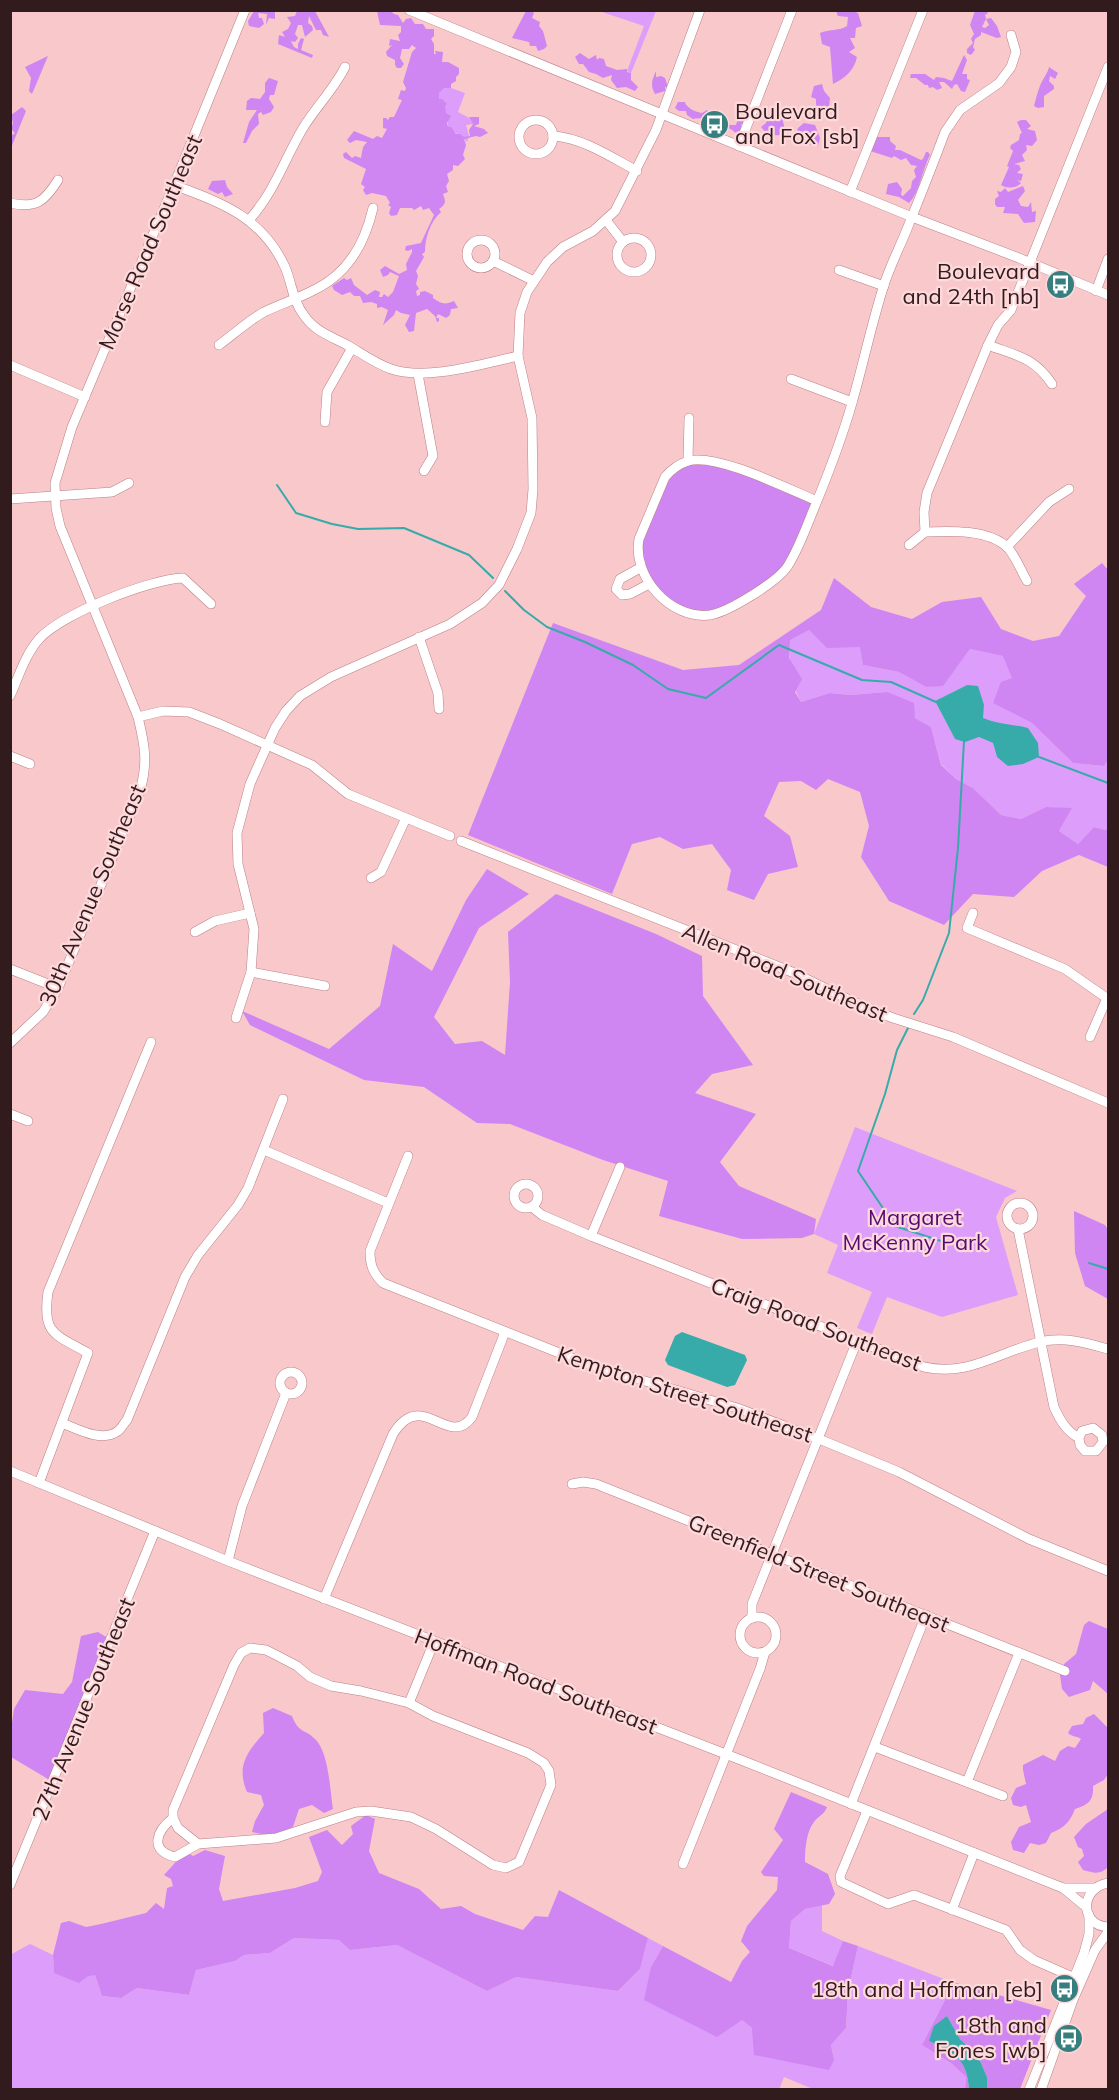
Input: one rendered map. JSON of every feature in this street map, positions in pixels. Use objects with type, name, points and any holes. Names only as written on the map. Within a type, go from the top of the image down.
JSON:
[{"type":"street","name":"Morse Road Southeast","points":[[85,397],[245,10]]},
{"type":"street","points":[[409,10],[912,218],[1108,295]]},
{"type":"street","points":[[236,1018],[252,972],[254,929],[238,864],[237,833],[250,784],[267,744],[280,720],[300,696],[331,677],[450,624],[490,596],[499,585],[531,513],[532,418],[518,356],[520,313],[527,292],[547,262],[563,247],[593,231],[615,211],[637,171],[662,115],[700,10]]},
{"type":"street","points":[[739,146],[792,10]]},
{"type":"street","points":[[850,192],[922,10]]},
{"type":"street","points":[[817,501],[732,466],[697,460],[688,461],[670,470],[665,477],[639,539],[637,549],[640,568],[649,584],[667,602],[681,609],[705,615],[719,613],[769,585],[789,565],[817,501],[838,446],[884,286],[945,132],[953,118],[970,102],[999,83],[1011,67],[1016,52],[1011,35]]},
{"type":"street","points":[[249,220],[272,190],[301,132],[335,86],[345,67]]},
{"type":"street","points":[[925,532],[924,512],[927,493],[988,345],[998,325],[1011,310],[1108,68]]},
{"type":"street","points":[[553,136],[583,143],[637,171]]},
{"type":"street","points":[[10,203],[27,206],[40,201],[47,197],[58,180]]},
{"type":"street","points":[[174,185],[218,201],[249,220],[277,252],[290,280],[294,298],[312,325],[326,336],[390,369],[418,374],[436,373],[518,356]]},
{"type":"street","points":[[219,345],[262,313],[318,288],[345,268],[363,240],[373,208]]},
{"type":"street","points":[[606,220],[623,242]]},
{"type":"street","points":[[1096,291],[1108,259]]},
{"type":"street","points":[[493,261],[534,280]]},
{"type":"street","points":[[838,270],[884,286]]},
{"type":"street","points":[[988,345],[1034,363],[1052,384]]},
{"type":"street","points":[[325,422],[327,392],[351,348]]},
{"type":"street","points":[[10,365],[85,397]]},
{"type":"street","points":[[418,374],[433,456],[424,471]]},
{"type":"street","points":[[791,379],[852,402]]},
{"type":"street","name":"30th Avenue Southeast","points":[[10,1042],[43,1012],[58,988],[140,791],[146,763],[138,717],[94,605],[69,551],[56,508],[55,483],[72,427],[85,397]]},
{"type":"street","points":[[688,461],[689,418]]},
{"type":"street","points":[[10,499],[112,492],[129,483]]},
{"type":"street","points":[[1007,547],[1048,502],[1069,489]]},
{"type":"street","points":[[909,545],[925,532],[957,531],[997,541],[1007,547],[1027,581]]},
{"type":"street","points":[[640,568],[620,579],[616,589],[622,595],[649,584]]},
{"type":"street","points":[[10,696],[27,657],[41,637],[56,624],[94,605],[168,578],[183,578],[211,604]]},
{"type":"street","points":[[419,637],[438,693],[439,709]]},
{"type":"street","points":[[138,717],[163,711],[189,712],[312,765],[348,794],[450,836]]},
{"type":"street","points":[[10,756],[30,764]]},
{"type":"street","points":[[371,878],[381,872],[406,819]]},
{"type":"street","name":"Allen Road Southeast","points":[[461,841],[792,972],[893,1018],[953,1036],[1108,1103]]},
{"type":"street","points":[[195,932],[215,921],[250,913]]},
{"type":"street","points":[[973,913],[967,928],[1065,969],[1108,998],[1090,1036]]},
{"type":"street","points":[[10,969],[58,988]]},
{"type":"street","points":[[252,972],[324,986]]},
{"type":"street","points":[[39,1483],[87,1353],[56,1335],[48,1326],[45,1312],[48,1292],[151,1042]]},
{"type":"street","points":[[62,1423],[84,1432],[104,1436],[118,1431],[127,1420],[185,1278],[248,1188],[283,1099]]},
{"type":"street","points":[[10,1114],[28,1121]]},
{"type":"street","points":[[264,1150],[388,1203]]},
{"type":"street","name":"Kempton Street Southeast","points":[[408,1156],[370,1251],[370,1264],[375,1275],[383,1283],[587,1364],[737,1408],[819,1438],[899,1472],[1029,1539],[1108,1571]]},
{"type":"street","points":[[591,1236],[620,1167]]},
{"type":"street","name":"Craig Road Southeast","points":[[532,1207],[542,1215],[591,1236],[924,1367],[948,1371],[972,1367],[1040,1342],[1070,1341],[1108,1348]]},
{"type":"street","points":[[1018,1229],[1054,1407],[1064,1425],[1079,1438]]},
{"type":"street","points":[[324,1599],[400,1422],[414,1415],[453,1428],[467,1423],[472,1417],[505,1332]]},
{"type":"street","points":[[765,1652],[751,1652],[741,1642],[742,1628],[752,1618],[752,1604],[857,1341]]},
{"type":"street","points":[[228,1561],[242,1506],[286,1393]]},
{"type":"street","name":"Hoffman Road Southeast","points":[[10,1471],[228,1561],[1063,1888],[1088,1911],[1098,1925],[1108,1928]]},
{"type":"street","name":"Greenfield Street Southeast","points":[[572,1484],[583,1482],[596,1484],[1065,1671]]},
{"type":"street","name":"27th Avenue Southeast","points":[[10,1885],[155,1532]]},
{"type":"street","points":[[851,1804],[926,1615]]},
{"type":"street","points":[[683,1864],[765,1652],[775,1643],[776,1629],[766,1618],[752,1618]]},
{"type":"street","points":[[410,1703],[434,1642]]},
{"type":"street","points":[[173,1818],[162,1826],[158,1838],[159,1848],[164,1854],[175,1857],[198,1844],[276,1838],[356,1812],[371,1811],[411,1817],[436,1829],[493,1865],[506,1868],[519,1862],[551,1785],[549,1771],[544,1763],[528,1753],[433,1716],[410,1703],[331,1686],[310,1677],[297,1666],[266,1650],[250,1648],[241,1653],[223,1687],[173,1810],[173,1818],[178,1828],[198,1844]]},
{"type":"street","points":[[967,1782],[1019,1653]]},
{"type":"street","points":[[874,1747],[1003,1796]]},
{"type":"street","points":[[867,1811],[840,1876],[841,1882],[888,1904],[915,1895],[1006,1930],[1020,1950],[1034,1960],[1075,1978]]},
{"type":"street","points":[[952,1910],[974,1853]]},
{"type":"street","points":[[1029,2090],[1075,1978],[1089,1934],[1090,1893],[1095,1888],[1108,1883]]},
{"type":"street","name":"Hoffman Road Southeast","points":[[1063,1888],[1095,1888]]},
{"type":"street","points":[[1041,2090],[1073,2000],[1095,1950],[1108,1932]]},
{"type":"green space","points":[[599,11],[656,11],[631,73],[627,71],[644,26]]},
{"type":"green space","points":[[443,88],[465,93],[458,112],[473,124],[466,125],[469,136],[467,142],[448,127],[448,119],[439,98],[439,93]]},
{"type":"green space","points":[[809,630],[827,647],[861,647],[863,665],[899,672],[926,687],[943,685],[970,649],[1004,656],[1013,678],[994,703],[1032,723],[1073,763],[1104,766],[1108,760],[1108,829],[1094,827],[1078,844],[1059,831],[1071,809],[1046,807],[1021,819],[1001,815],[973,788],[956,779],[941,764],[931,727],[915,718],[887,692],[850,695],[830,693],[801,702],[791,672],[789,640]],"holes":[[[967,685],[984,705],[982,718],[995,724],[997,757],[993,743],[979,737],[955,739],[935,701]]]},
{"type":"green space","name":"Margaret McKenny Park","points":[[855,1127],[1017,1191],[1005,1198],[996,1217],[1018,1295],[942,1317],[887,1297],[872,1334],[857,1328],[872,1292],[827,1273],[838,1245],[814,1234]]},
{"type":"green space","points":[[822,1905],[822,1931],[843,1941],[834,1966],[789,1948],[791,1921],[805,1909]]},
{"type":"green space","points":[[294,1938],[339,1940],[350,1950],[397,1945],[487,1991],[516,1977],[618,1991],[640,1969],[648,1938],[663,1946],[651,1967],[752,2028],[834,2060],[831,2045],[846,2028],[848,1991],[858,1946],[949,1981],[947,1996],[922,2045],[951,2063],[966,2077],[965,2089],[813,2089],[784,2077],[779,2090],[11,2089],[10,1955],[30,1944],[53,1955],[54,1973],[95,1975],[102,1996],[121,1998],[137,1988],[189,1995],[196,1970],[235,1961],[244,1955],[270,1953]]},
{"type":"shaded area","points":[[254,11],[275,11],[275,19],[269,18],[266,25],[267,14],[258,13],[264,24],[259,28],[249,26],[248,21]]},
{"type":"shaded area","points":[[297,11],[315,11],[329,37],[323,35],[321,30],[316,30],[309,16],[308,23],[313,30],[305,37],[302,25],[298,25],[295,34],[298,38],[295,42],[291,41],[298,49],[301,38],[304,39],[301,50],[313,55],[312,58],[278,44],[279,35],[285,37],[282,32],[288,29],[291,23],[287,17],[295,16]]},
{"type":"shaded area","points":[[377,11],[391,11],[398,15],[403,23],[406,19],[411,18],[415,24],[423,24],[426,29],[434,29],[434,36],[431,39],[434,44],[434,54],[436,54],[435,51],[443,52],[442,62],[448,62],[459,68],[459,74],[456,81],[451,84],[451,88],[444,88],[439,93],[439,99],[447,104],[446,113],[451,116],[447,123],[448,127],[451,127],[456,134],[464,137],[470,136],[469,130],[473,124],[469,117],[479,117],[479,124],[474,126],[488,133],[480,137],[464,139],[465,159],[458,166],[453,165],[453,170],[447,174],[448,192],[443,194],[445,203],[439,209],[441,212],[429,231],[425,252],[422,254],[424,257],[416,271],[418,276],[416,284],[419,289],[416,291],[417,296],[420,292],[425,291],[441,303],[454,301],[458,308],[451,309],[450,315],[446,318],[438,314],[436,318],[439,318],[439,321],[437,322],[435,316],[427,309],[416,313],[414,331],[409,332],[405,325],[410,315],[396,310],[383,325],[388,310],[382,307],[377,308],[377,304],[371,302],[363,303],[360,296],[354,296],[350,292],[342,295],[332,286],[344,278],[347,280],[351,278],[354,285],[367,295],[375,290],[380,292],[379,297],[384,294],[388,297],[393,292],[399,276],[390,272],[383,277],[380,270],[385,266],[399,274],[407,270],[406,264],[412,249],[405,250],[406,246],[421,243],[434,215],[429,208],[423,210],[421,206],[414,210],[400,208],[397,215],[391,216],[389,213],[391,207],[388,205],[390,203],[386,196],[372,193],[366,195],[363,190],[365,187],[361,184],[366,169],[344,158],[343,154],[346,152],[352,158],[355,156],[361,158],[363,147],[367,142],[356,140],[350,143],[347,140],[354,131],[373,139],[377,136],[382,138],[387,129],[383,128],[383,118],[388,120],[394,117],[402,100],[398,99],[401,90],[405,91],[406,88],[403,82],[412,52],[416,48],[412,45],[409,49],[402,49],[400,58],[404,64],[401,68],[397,68],[395,60],[387,56],[386,52],[392,45],[389,46],[390,39],[400,41],[398,35],[401,32],[401,26],[380,25]]},
{"type":"shaded area","points":[[526,11],[534,13],[532,18],[540,22],[539,26],[543,31],[547,46],[544,49],[538,51],[536,46],[530,46],[529,42],[512,38]]},
{"type":"shaded area","points":[[836,11],[858,13],[862,26],[856,28],[855,38],[850,38],[855,48],[849,52],[857,57],[854,66],[845,77],[833,84],[830,47],[822,44],[820,33],[847,26],[848,17],[838,16]]},
{"type":"shaded area","points":[[975,11],[987,11],[986,19],[991,18],[1001,37],[997,38],[981,32],[981,35],[975,39],[973,47],[975,50],[971,55],[967,53],[967,49],[973,43],[971,39],[974,34],[970,25]],"holes":[[[986,19],[989,25],[985,28],[982,27]]]},
{"type":"shaded area","points":[[580,53],[589,59],[596,55],[597,60],[604,59],[606,66],[617,70],[627,69],[627,72],[631,73],[631,80],[638,87],[635,91],[626,87],[617,88],[611,80],[612,75],[603,78],[589,72],[583,64],[579,64],[575,57]]},
{"type":"shaded area","points":[[964,55],[967,60],[962,74],[967,74],[967,79],[970,80],[965,92],[961,91],[957,84],[952,89],[944,82],[939,82],[942,88],[937,90],[933,87],[929,88],[916,78],[910,78],[911,74],[925,74],[934,80],[936,77],[952,81]]},
{"type":"shaded area","points":[[48,56],[32,94],[29,91],[31,78],[25,67]]},
{"type":"shaded area","points":[[1049,67],[1058,73],[1055,79],[1050,76],[1049,81],[1054,89],[1044,96],[1044,107],[1038,108],[1034,106]]},
{"type":"shaded area","points":[[656,71],[656,77],[665,78],[668,87],[665,87],[665,91],[655,94],[652,82]]},
{"type":"shaded area","points":[[269,78],[278,81],[274,95],[270,95],[269,99],[274,107],[271,112],[258,114],[259,124],[252,131],[246,143],[243,143],[249,122],[257,110],[246,110],[247,101],[251,98],[260,99],[265,92],[265,83]]},
{"type":"shaded area","points":[[822,84],[830,98],[829,107],[823,110],[816,105],[816,99],[811,97],[814,86]]},
{"type":"shaded area","points":[[678,102],[685,102],[694,111],[702,113],[707,110],[709,112],[707,116],[731,125],[736,125],[738,118],[745,120],[741,125],[744,132],[737,134],[716,122],[693,119],[687,115],[686,111],[679,111],[675,108]]},
{"type":"shaded area","points":[[22,107],[26,111],[11,148],[11,136],[15,133],[11,129],[13,123],[11,115]]},
{"type":"shaded area","points":[[781,113],[786,134],[772,135],[761,127],[766,123],[768,115]]},
{"type":"shaded area","points":[[1026,120],[1031,126],[1027,129],[1035,131],[1037,140],[1032,146],[1026,145],[1027,150],[1022,155],[1025,161],[1014,164],[1019,165],[1021,169],[1017,173],[1023,174],[1021,181],[1017,180],[1021,183],[1014,187],[1006,187],[1001,185],[1013,151],[1010,148],[1011,145],[1019,140],[1022,133],[1017,122]]},
{"type":"shaded area","points":[[804,123],[815,125],[820,138],[818,146],[808,144],[809,137],[796,135],[798,128]]},
{"type":"shaded area","points":[[874,137],[890,137],[890,141],[896,146],[895,150],[921,160],[926,152],[930,155],[916,194],[909,203],[899,197],[886,194],[888,184],[897,182],[902,189],[901,195],[903,196],[911,188],[912,181],[916,177],[914,170],[917,166],[911,165],[906,158],[901,160],[894,156],[892,158],[870,151]]},
{"type":"shaded area","points":[[225,180],[233,194],[225,197],[222,192],[218,194],[208,189],[212,181]]},
{"type":"shaded area","points":[[1023,186],[1025,191],[1018,200],[1021,206],[1028,207],[1031,202],[1032,212],[1036,211],[1035,222],[1024,223],[1018,214],[1003,213],[1005,207],[997,207],[995,204],[995,199],[999,196],[997,191],[1001,192],[1005,188],[1008,192]]},
{"type":"shaded area","points":[[688,461],[718,463],[817,501],[789,565],[719,613],[681,609],[649,584],[639,539],[665,477]]},
{"type":"shaded area","points":[[1102,563],[1108,570],[1108,760],[1104,766],[1073,763],[1032,723],[993,703],[1001,682],[1012,678],[1003,656],[970,649],[943,686],[926,687],[899,672],[863,665],[860,647],[827,648],[809,630],[790,640],[789,658],[802,679],[795,692],[801,702],[830,693],[850,695],[887,692],[914,703],[915,718],[931,727],[941,765],[956,779],[973,788],[1001,815],[1021,819],[1046,807],[1072,808],[1059,831],[1078,844],[1094,827],[1108,829],[1108,867],[1079,855],[1042,871],[1014,897],[973,894],[944,925],[889,901],[861,857],[869,826],[860,792],[828,779],[816,790],[801,781],[779,782],[764,816],[790,836],[798,867],[768,874],[754,900],[727,890],[731,870],[712,844],[683,849],[660,837],[632,844],[612,894],[468,835],[553,623],[683,670],[739,665],[821,610],[834,578],[871,607],[912,619],[942,602],[981,597],[1001,629],[1033,641],[1059,636],[1086,596],[1074,584]]},
{"type":"shaded area","points":[[487,869],[529,894],[479,928],[434,1017],[455,1044],[482,1041],[505,1055],[510,982],[508,932],[556,894],[656,934],[702,956],[703,996],[753,1065],[712,1074],[695,1093],[756,1114],[720,1162],[739,1186],[816,1219],[814,1234],[802,1238],[742,1239],[659,1216],[668,1181],[603,1160],[510,1124],[477,1123],[424,1087],[364,1080],[250,1025],[242,1011],[329,1049],[380,1006],[393,944],[432,971],[466,900]]},
{"type":"shaded area","points":[[1074,1211],[1105,1225],[1108,1230],[1108,1299],[1085,1286],[1075,1253]]},
{"type":"shaded area","points":[[1089,1621],[1108,1629],[1108,1694],[1093,1681],[1090,1690],[1069,1697],[1062,1689],[1060,1675],[1064,1664],[1076,1654],[1084,1625]]},
{"type":"shaded area","points":[[98,1632],[111,1640],[53,1782],[11,1757],[11,1724],[14,1709],[25,1690],[63,1694],[72,1682],[81,1636]]},
{"type":"shaded area","points":[[273,1708],[292,1716],[299,1728],[320,1745],[326,1762],[333,1809],[324,1813],[312,1805],[299,1809],[293,1827],[271,1836],[252,1832],[264,1805],[261,1795],[247,1792],[243,1767],[248,1753],[264,1733],[263,1713]]},
{"type":"shaded area","points":[[1094,1714],[1108,1728],[1108,1774],[1104,1780],[1093,1786],[1089,1802],[1075,1809],[1069,1821],[1051,1833],[1046,1843],[1039,1845],[1030,1843],[1024,1853],[1013,1850],[1011,1842],[1019,1827],[1031,1822],[1026,1805],[1021,1807],[1013,1805],[1011,1798],[1016,1788],[1026,1784],[1023,1765],[1043,1755],[1055,1761],[1060,1751],[1068,1746],[1075,1748],[1081,1739],[1068,1733],[1072,1726],[1083,1724],[1086,1718]]},
{"type":"shaded area","points":[[791,1792],[827,1807],[809,1831],[805,1862],[828,1874],[835,1894],[829,1904],[805,1909],[791,1921],[789,1948],[833,1966],[843,1941],[858,1946],[848,1991],[846,2028],[831,2045],[834,2060],[829,2070],[754,2055],[752,2028],[742,2020],[717,2037],[644,2000],[651,1967],[663,1946],[731,1982],[742,1961],[750,1952],[741,1941],[747,1926],[777,1890],[778,1877],[764,1876],[761,1872],[783,1840],[774,1829]]},
{"type":"shaded area","points":[[1108,1809],[1108,1867],[1097,1873],[1083,1870],[1078,1862],[1084,1856],[1074,1837],[1086,1824]]},
{"type":"shaded area","points":[[366,1815],[375,1819],[369,1851],[379,1873],[419,1889],[441,1909],[461,1906],[475,1914],[523,1930],[535,1916],[548,1917],[559,1890],[648,1938],[640,1969],[618,1991],[516,1977],[487,1991],[397,1945],[350,1950],[339,1940],[294,1938],[270,1953],[244,1955],[235,1961],[196,1970],[189,1995],[137,1988],[121,1998],[102,1996],[95,1975],[88,1976],[79,1983],[54,1973],[53,1955],[61,1923],[69,1921],[86,1927],[146,1913],[156,1903],[164,1909],[167,1888],[173,1886],[171,1879],[164,1875],[184,1850],[193,1856],[205,1850],[225,1856],[219,1889],[223,1901],[295,1888],[318,1881],[322,1872],[309,1837],[327,1830],[342,1845],[353,1834],[351,1826]]},
{"type":"shaded area","points":[[949,1981],[1051,2010],[1020,2089],[987,2089],[987,2077],[978,2056],[960,2039],[947,2016],[929,2041],[958,2058],[965,2070],[969,2089],[965,2089],[966,2077],[951,2063],[922,2045],[947,1996]]},
{"type":"water","points":[[967,685],[978,686],[984,705],[983,718],[1028,728],[1038,743],[1039,757],[1023,764],[1008,766],[997,757],[993,743],[979,737],[965,742],[955,739],[935,701]]},
{"type":"water","points":[[682,1332],[745,1355],[747,1360],[735,1385],[727,1387],[668,1365],[665,1360],[675,1336]]},
{"type":"water","points":[[947,2016],[960,2039],[978,2056],[987,2077],[987,2089],[969,2089],[965,2070],[958,2058],[929,2041],[934,2026]]},
{"type":"waterway","points":[[277,485],[296,513],[358,529],[404,528],[469,555],[493,578]]},
{"type":"waterway","points":[[505,591],[524,610],[547,627],[633,665],[668,689],[706,698],[779,645],[862,680],[891,682],[936,702]]},
{"type":"waterway","points":[[914,1014],[923,1000],[949,933],[958,848],[964,741]]},
{"type":"waterway","points":[[1039,757],[1108,783]]},
{"type":"waterway","points":[[909,1026],[897,1050],[885,1094],[858,1171],[895,1226],[947,1243],[988,1240]]},
{"type":"waterway","points":[[1089,1263],[1108,1269]]},
{"type":"place","name":"Boulevard and Fox [sb]","points":[[714,124]]},
{"type":"place","name":"Boulevard and 24th [nb]","points":[[1061,284]]},
{"type":"place","name":"18th and Hoffman [eb]","points":[[1064,1989]]},
{"type":"place","name":"18th and Fones [wb]","points":[[1068,2038]]}]
